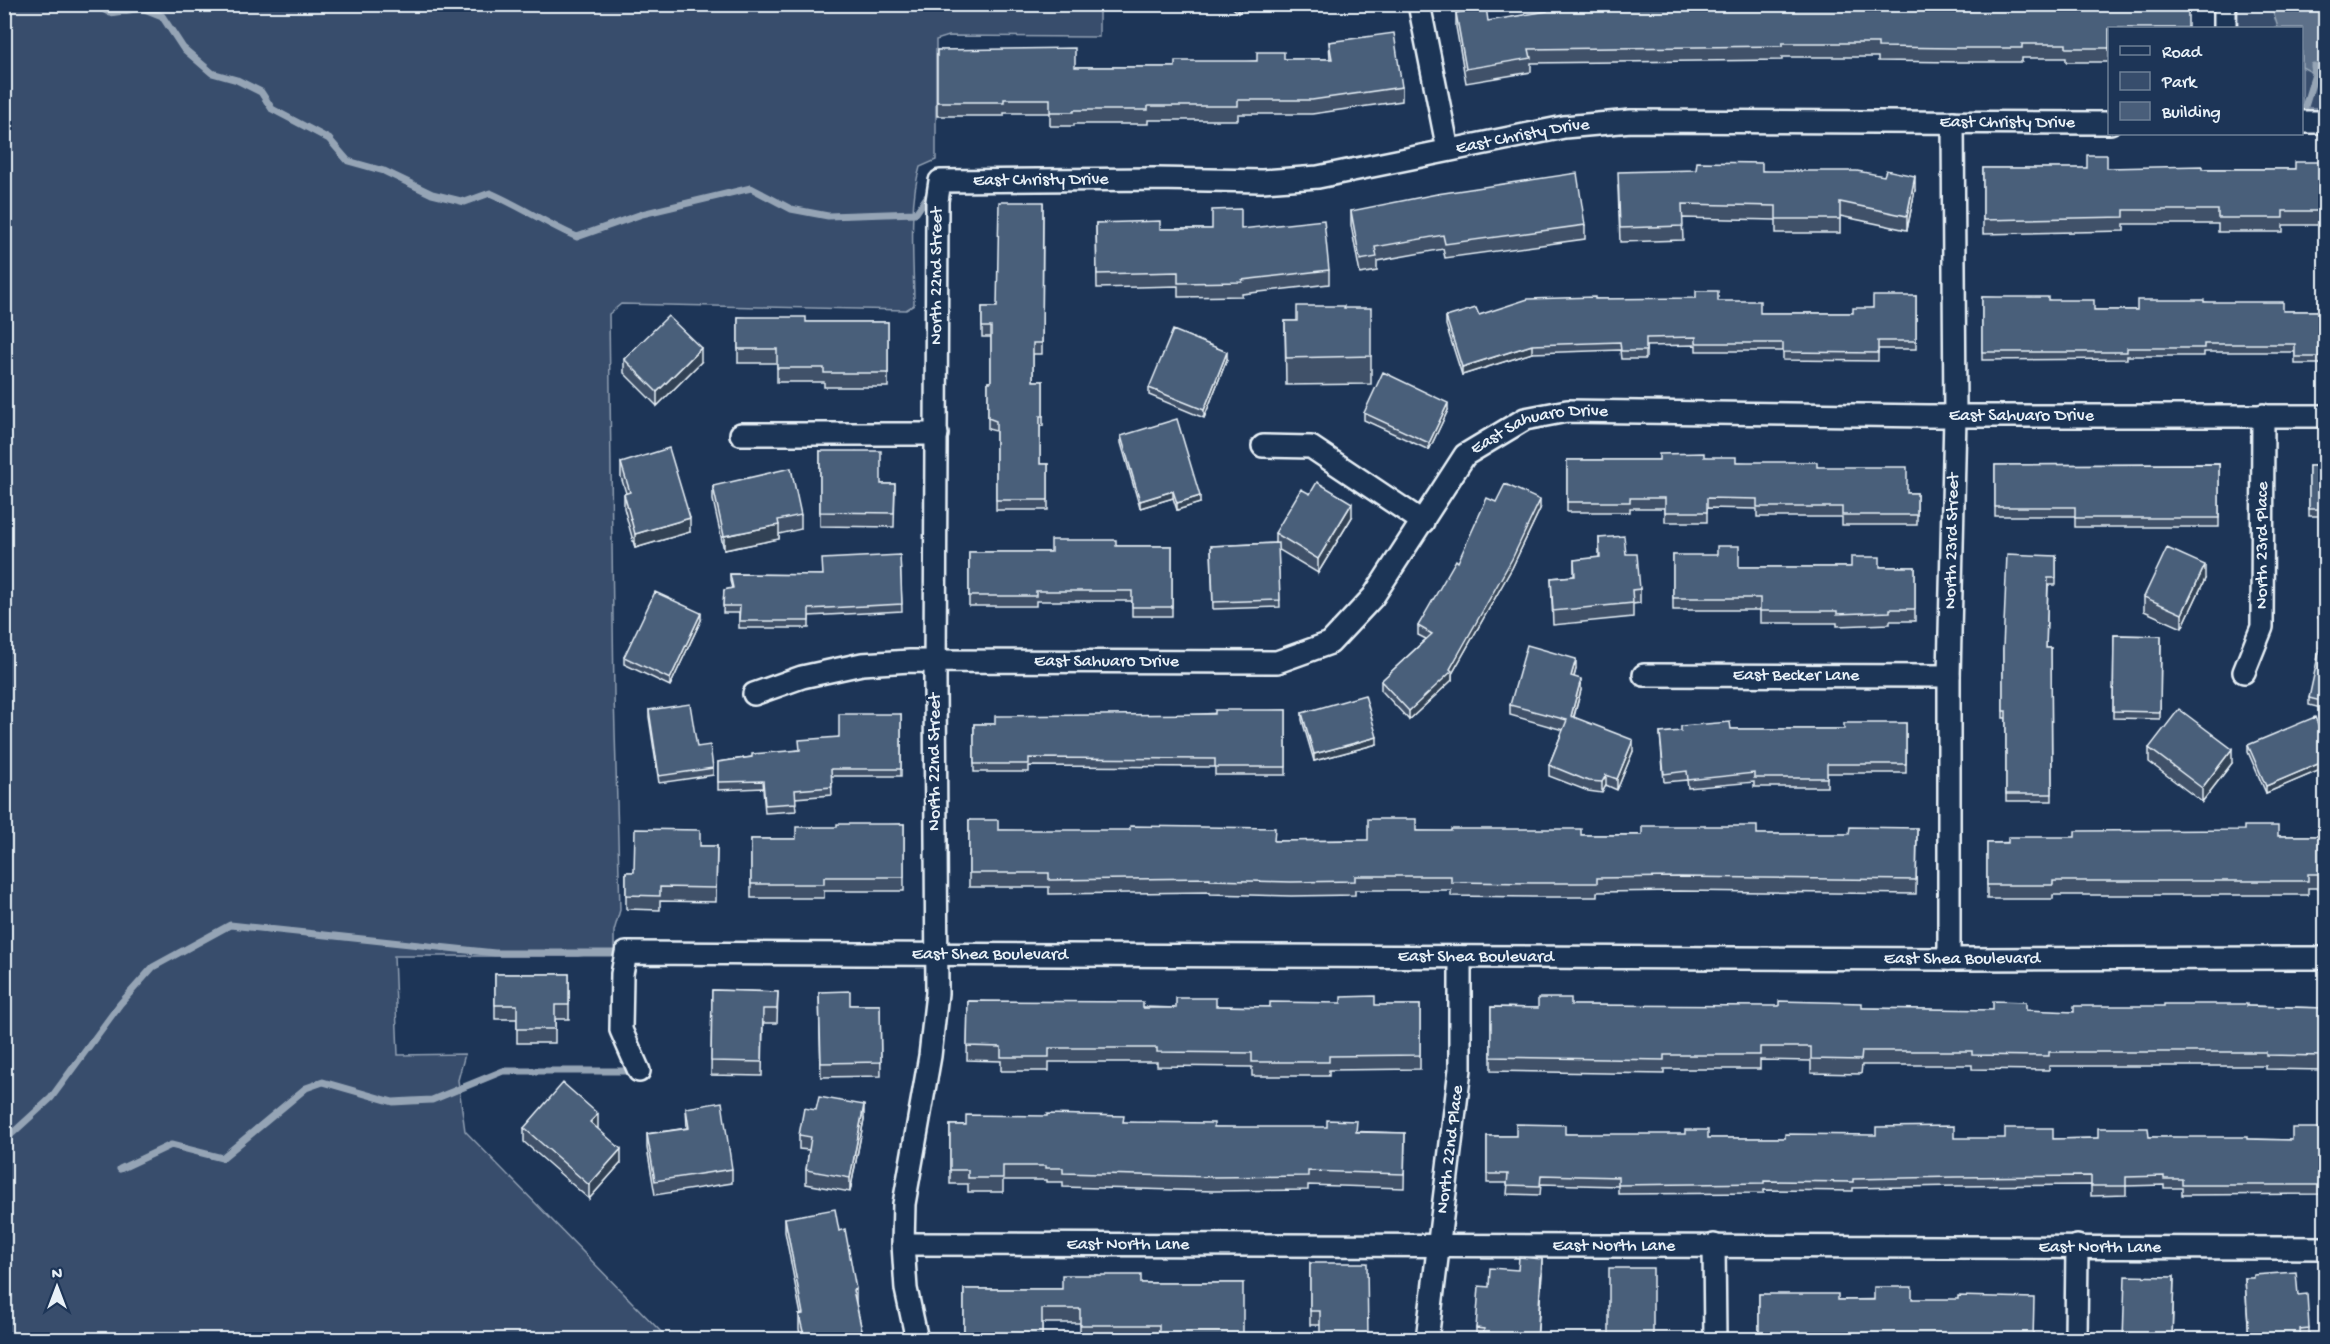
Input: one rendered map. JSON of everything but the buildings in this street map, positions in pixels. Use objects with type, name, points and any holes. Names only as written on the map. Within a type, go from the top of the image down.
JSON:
[{"type":"street","points":[[1419,4],[1448,150]]},
{"type":"street","points":[[2225,4],[2225,27]]},
{"type":"street","name":"East Christy Drive","points":[[940,181],[1156,179],[1262,181],[1318,177],[1564,127],[1631,121],[2108,123]]},
{"type":"street","points":[[2303,122],[2325,122]]},
{"type":"street","name":"North 23rd Street","points":[[1949,959],[1949,676],[1955,416],[1953,123]]},
{"type":"street","name":"North 22nd Street","points":[[917,1340],[906,1289],[903,1244],[905,1194],[930,1056],[937,993],[935,661],[937,201],[940,181]]},
{"type":"street","name":"East Sahuaro Drive","points":[[754,694],[802,677],[862,664],[935,661],[1277,662],[1330,643],[1373,597],[1465,455],[1525,419],[1567,411],[1955,416],[2325,416]]},
{"type":"street","name":"North 23rd Place","points":[[2244,672],[2262,627],[2263,415]]},
{"type":"street","points":[[741,434],[937,434]]},
{"type":"street","points":[[1263,446],[1311,447],[1423,522]]},
{"type":"street","name":"East Becker Lane","points":[[1644,675],[1949,676]]},
{"type":"street","name":"East Shea Boulevard","points":[[639,1071],[621,1030],[622,974],[626,953],[1949,959],[2325,958]]},
{"type":"street","name":"North 22nd Place","points":[[1426,1340],[1460,1069],[1460,957]]},
{"type":"street","name":"East North Lane","points":[[903,1244],[2325,1248]]},
{"type":"street","points":[[1714,1245],[1715,1340]]},
{"type":"street","points":[[2076,1340],[2077,1246]]},
{"type":"green space","points":[[5,4],[1099,5],[1099,37],[949,36],[936,40],[936,160],[920,167],[916,182],[913,217],[914,305],[906,310],[621,304],[609,314],[614,696],[620,910],[614,931],[614,951],[578,956],[394,956],[398,1055],[465,1054],[458,1080],[465,1131],[668,1339],[5,1339]]},
{"type":"green space","points":[[2238,5],[2325,5],[2325,108],[2303,108],[2303,27],[2238,27]]},
{"type":"shaded area","points":[[2271,5],[2325,5],[2325,76],[2303,68],[2303,27],[2278,27]]},
{"type":"waterway","points":[[94,4],[110,13],[142,8],[162,16],[183,48],[212,73],[237,80],[261,92],[272,109],[329,139],[348,161],[384,171],[432,194],[465,202],[490,193],[577,237],[642,214],[751,188],[791,209],[828,216],[916,213],[931,191]]},
{"type":"waterway","points":[[2303,110],[2315,74],[2314,66]]},
{"type":"waterway","points":[[4,1141],[51,1098],[120,1004],[153,967],[230,925],[495,953],[623,953]]},
{"type":"waterway","points":[[120,1169],[171,1145],[222,1158],[306,1088],[323,1082],[393,1102],[432,1100],[503,1071],[637,1071]]}]
